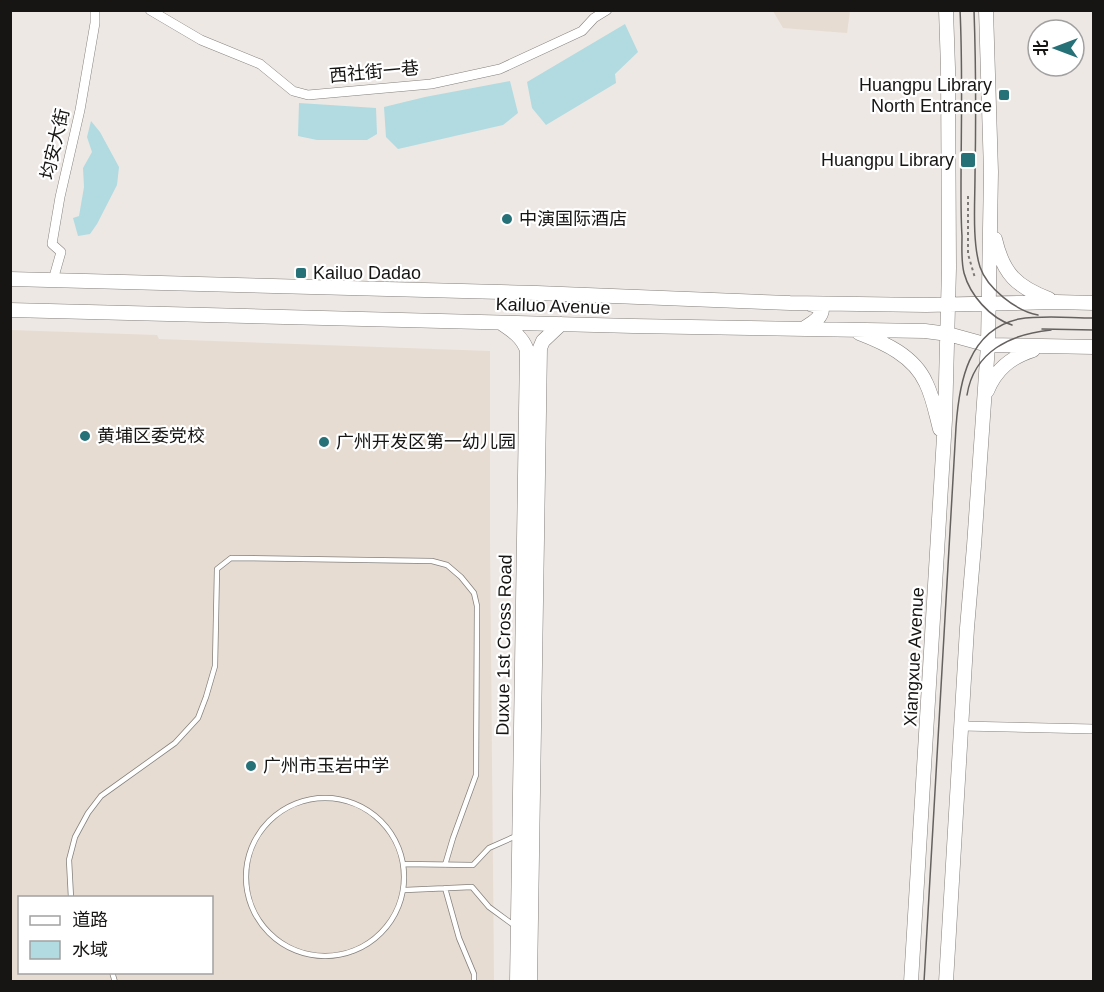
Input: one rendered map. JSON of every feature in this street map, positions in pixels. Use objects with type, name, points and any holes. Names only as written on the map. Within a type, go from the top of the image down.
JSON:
[{"type":"main road","points":[[946,10],[948,305]]},
{"type":"main road","points":[[946,981],[967,627],[990,304],[990,114],[986,10]]},
{"type":"main road","points":[[991,220],[997,248],[1008,272],[1029,292],[1056,302]]},
{"type":"main road","name":"Kailuo Avenue","points":[[10,279],[537,293],[806,303],[948,305],[1094,303]]},
{"type":"main road","points":[[803,329],[819,318],[822,312],[820,307],[806,303]]},
{"type":"main road","name":"Xiangxue Avenue","points":[[911,981],[944,446],[948,305]]},
{"type":"main road","name":"Kailuo Avenue","points":[[10,310],[849,329],[948,334],[988,345],[1094,347]]},
{"type":"main road","name":"Duxue 1st Cross Road","points":[[500,322],[516,333],[527,350],[517,981]]},
{"type":"main road","name":"Duxue 1st Cross Road","points":[[530,981],[540,348],[543,341],[561,324]]},
{"type":"main road","points":[[849,329],[881,342],[919,370],[927,383],[944,446]]},
{"type":"main road","points":[[984,398],[1000,367],[1013,358],[1043,346]]},
{"type":"street","name":"均安大街","points":[[53,280],[61,252],[52,244],[80,110],[95,23],[95,10]]},
{"type":"street","name":"西社街一巷","points":[[150,10],[201,40],[260,64],[292,91],[308,95],[430,84],[500,69],[582,31],[594,18],[607,10]]},
{"type":"street","points":[[962,726],[1094,729]]},
{"type":"lane","points":[[71,896],[69,860],[75,837],[88,813],[101,796],[175,743],[198,718],[215,666],[217,569],[231,558],[432,561],[447,565],[474,592],[477,606],[476,775],[445,865]]},
{"type":"lane","points":[[330,797],[351,802],[369,811],[385,826],[397,844],[403,864],[405,890],[395,914],[383,931],[367,945],[347,954],[326,957],[305,955],[285,947],[268,934],[256,917],[248,897],[245,876],[249,854],[257,835],[271,818],[288,806],[308,799],[330,797]]},
{"type":"lane","points":[[403,864],[473,865],[489,848],[519,834]]},
{"type":"lane","points":[[405,890],[472,887],[489,907],[517,927]]},
{"type":"lane","points":[[445,888],[459,938],[474,974],[474,981]]},
{"type":"path","points":[[968,196],[968,254],[975,278]]},
{"type":"shaded area","points":[[773,11],[850,11],[847,33],[783,28]]},
{"type":"shaded area","name":"广州市玉岩中学","points":[[11,330],[157,335],[159,339],[490,351],[494,981],[11,982]]},
{"type":"water","points":[[625,24],[638,52],[615,74],[616,83],[546,125],[532,108],[527,82]]},
{"type":"water","points":[[510,81],[518,113],[503,125],[398,149],[386,137],[384,107]]},
{"type":"water","points":[[299,103],[376,108],[377,134],[367,140],[317,140],[298,136]]},
{"type":"water","points":[[91,121],[100,132],[119,167],[117,185],[90,234],[78,236],[73,218],[79,216],[84,187],[83,168],[92,152],[87,137]]},
{"type":"tram line","points":[[960,10],[963,268],[971,289],[982,305],[996,317],[1012,325]]},
{"type":"tram line","points":[[974,10],[976,93],[974,222],[977,257],[989,283],[1003,297],[1021,309],[1038,315]]},
{"type":"tram line","points":[[924,982],[957,410],[964,376],[977,346],[988,334],[1002,325],[1028,318],[1094,318]]},
{"type":"tram line","points":[[1042,329],[1094,330]]},
{"type":"tram line","points":[[967,395],[977,367],[986,356],[1009,341],[1036,332],[1051,330]]},
{"type":"place","name":"Huangpu Library North Entrance","points":[[1004,95]]},
{"type":"place","name":"Huangpu Library","points":[[968,160]]},
{"type":"place","name":"中演国际酒店","points":[[507,219]]},
{"type":"place","name":"Kailuo Dadao","points":[[301,273]]},
{"type":"place","name":"黄埔区委党校","points":[[85,436]]},
{"type":"place","name":"广州开发区第一幼儿园","points":[[324,442]]},
{"type":"place","name":"广州市玉岩中学","points":[[251,766]]}]
